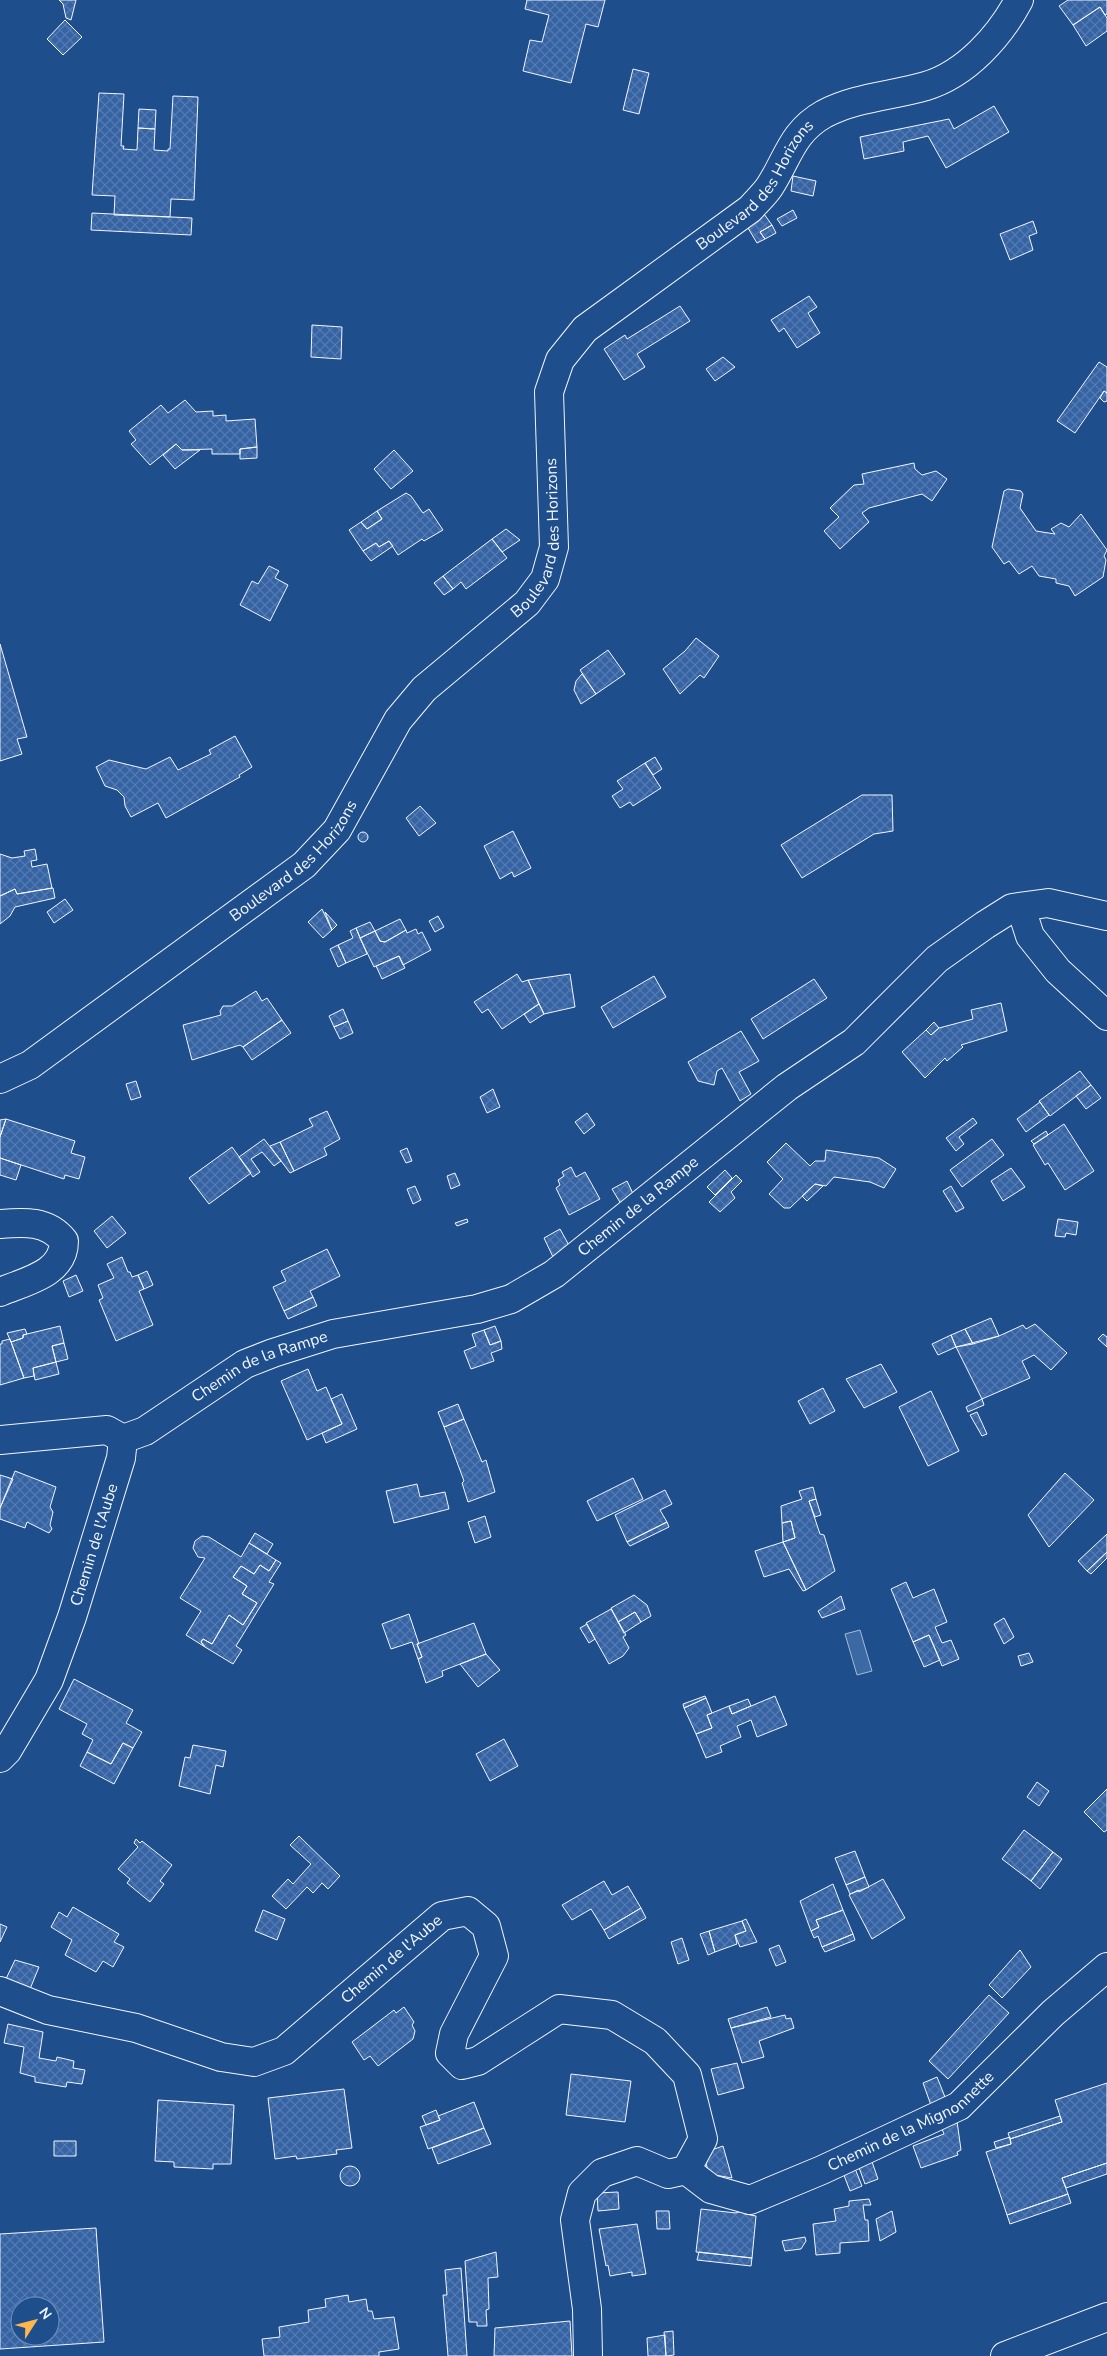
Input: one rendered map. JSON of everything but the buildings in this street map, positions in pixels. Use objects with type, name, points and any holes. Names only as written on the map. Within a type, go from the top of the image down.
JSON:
[{"type":"street","name":"Boulevard des Horizons","points":[[0,1079],[30,1065],[304,865],[337,830],[398,720],[424,689],[526,603],[545,578],[554,547],[549,392],[560,360],[585,329],[750,209],[770,187],[789,148],[806,126],[824,114],[868,97],[927,86],[954,74],[984,49],[1019,0]]},
{"type":"street","name":"Chemin de la Rampe","points":[[123,1439],[145,1431],[245,1364],[273,1353],[333,1334],[477,1309],[511,1299],[554,1274],[787,1087],[854,1042],[937,959],[985,925],[1012,908],[1048,903],[1107,916]]},
{"type":"street","points":[[1021,908],[1030,936],[1058,971],[1107,1016]]},
{"type":"street","points":[[0,1224],[30,1221],[56,1231],[64,1240],[64,1252],[53,1269],[0,1292]]},
{"type":"street","points":[[0,1440],[107,1430],[123,1439]]},
{"type":"street","name":"Chemin de l'Aube","points":[[0,1758],[7,1751],[49,1680],[72,1617],[121,1458],[123,1439]]},
{"type":"street","name":"Chemin de l'Aube","points":[[0,1992],[48,2010],[136,2028],[221,2057],[254,2062],[284,2051],[442,1916],[468,1911],[486,1926],[494,1956],[454,2034],[450,2054],[462,2065],[478,2061],[559,2009],[612,2015],[655,2042],[687,2075],[703,2140],[686,2170]]},
{"type":"street","name":"Chemin de la Mignonnette","points":[[686,2170],[711,2189],[750,2200],[822,2170],[960,2106],[1053,2013],[1107,1967]]},
{"type":"street","points":[[588,2356],[587,2309],[575,2220],[582,2193],[602,2173],[637,2161],[668,2174],[686,2170]]},
{"type":"street","points":[[1005,2356],[1107,2317]]},
{"type":"water","points":[[860,1630],[872,1671],[857,1675],[845,1634]]}]
